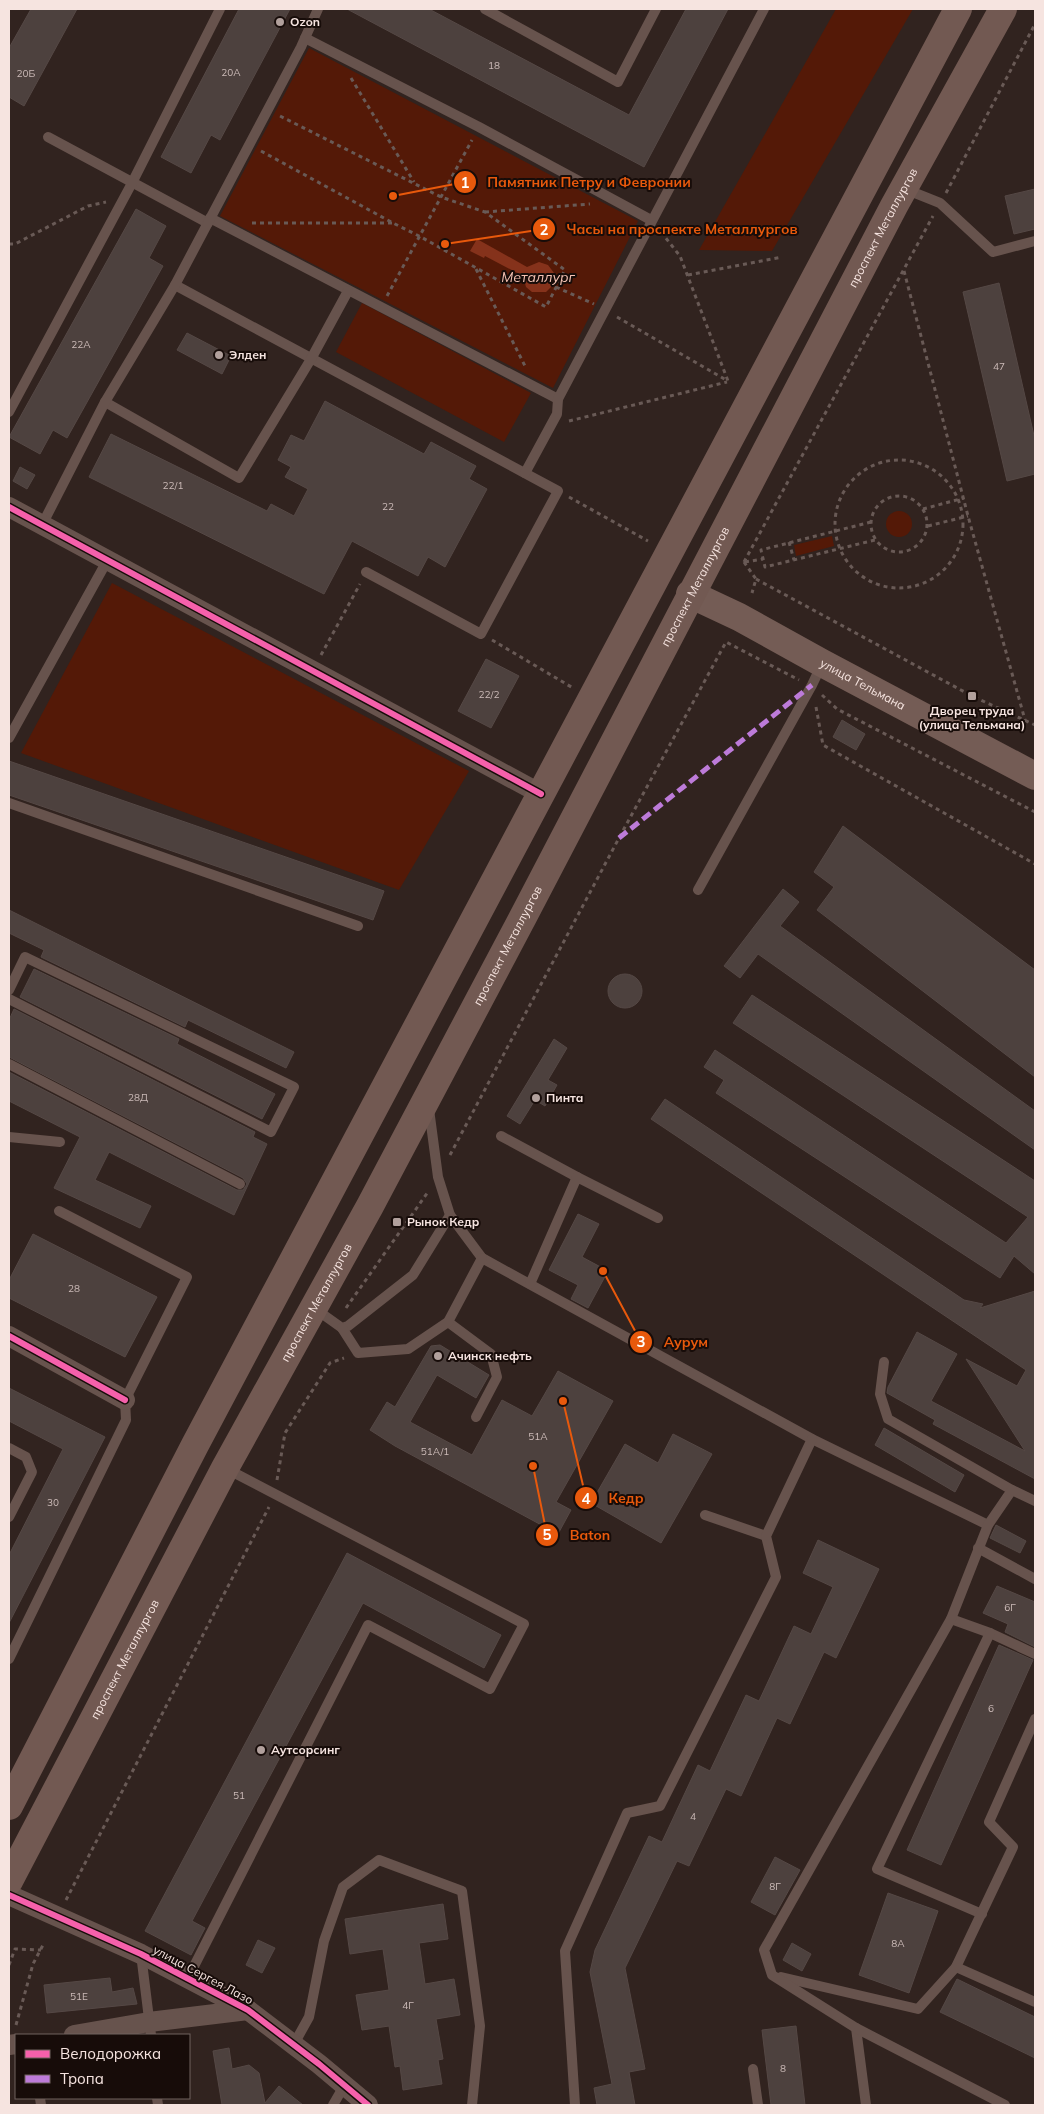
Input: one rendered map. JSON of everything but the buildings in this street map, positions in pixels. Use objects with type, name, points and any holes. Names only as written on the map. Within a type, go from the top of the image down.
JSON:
[{"type":"main road","points":[[9,1806],[195,1445],[958,9]]},
{"type":"main road","name":"проспект Металлургов","points":[[9,1881],[224,1468],[370,1206],[523,918],[690,594],[904,189],[1004,9]]},
{"type":"main road","points":[[657,577],[690,594]]},
{"type":"main road","name":"улица Тельмана","points":[[690,594],[739,617],[817,674],[1035,776]]},
{"type":"street","points":[[9,507],[541,794]]},
{"type":"street","points":[[9,1336],[125,1400]]},
{"type":"street","name":"улица Сергея Лазо","points":[[9,1895],[142,1954],[248,2010],[294,2044],[368,2105]]},
{"type":"street","points":[[87,2034],[150,2029],[248,2010]]},
{"type":"lane","points":[[9,412],[132,183],[220,9]]},
{"type":"lane","points":[[42,525],[105,402],[175,285],[305,38],[318,9]]},
{"type":"lane","points":[[486,9],[618,82],[656,9]]},
{"type":"lane","points":[[525,473],[557,414],[558,399],[764,9]]},
{"type":"lane","points":[[305,38],[651,220]]},
{"type":"lane","points":[[48,138],[132,183],[209,220],[558,399]]},
{"type":"lane","points":[[904,189],[940,203],[994,252],[1035,241]]},
{"type":"lane","points":[[175,285],[558,491],[481,634],[366,572]]},
{"type":"lane","points":[[105,402],[239,478],[311,359],[348,291]]},
{"type":"lane","points":[[9,738],[108,561]]},
{"type":"lane","points":[[698,890],[817,674]]},
{"type":"lane","points":[[9,803],[358,926]]},
{"type":"lane","points":[[9,990],[25,957],[294,1087],[271,1132],[9,999]]},
{"type":"lane","points":[[9,1064],[240,1184]]},
{"type":"lane","points":[[427,1096],[438,1177],[450,1214],[482,1258],[812,1439],[988,1525]]},
{"type":"lane","points":[[501,1136],[658,1218]]},
{"type":"lane","points":[[9,1137],[60,1142]]},
{"type":"lane","points":[[530,1284],[577,1177]]},
{"type":"lane","points":[[9,1659],[126,1420],[125,1400],[187,1277],[59,1211]]},
{"type":"lane","points":[[345,1327],[413,1275],[450,1214]]},
{"type":"lane","points":[[313,1308],[345,1327],[358,1353],[408,1349],[448,1322],[482,1258]]},
{"type":"lane","points":[[448,1322],[490,1354],[497,1377],[476,1417]]},
{"type":"lane","points":[[884,1362],[880,1394],[888,1419],[1012,1490],[1035,1501]]},
{"type":"lane","points":[[575,2105],[565,1951],[627,1813],[660,1806],[776,1577],[766,1536],[812,1439]]},
{"type":"lane","points":[[9,1448],[26,1457],[32,1472],[9,1517]]},
{"type":"lane","points":[[188,1978],[368,1625],[490,1689],[524,1624],[224,1468]]},
{"type":"lane","points":[[1005,2105],[856,2028],[772,1975],[764,1950],[951,1619],[988,1525],[1012,1490]]},
{"type":"lane","points":[[705,1515],[766,1536]]},
{"type":"lane","points":[[978,1548],[1035,1579]]},
{"type":"lane","points":[[951,1619],[990,1633],[1035,1654]]},
{"type":"lane","points":[[982,1914],[877,1869],[990,1633]]},
{"type":"lane","points":[[772,1975],[918,2009],[956,1967],[1013,1846],[989,1822],[1035,1718]]},
{"type":"lane","points":[[294,2044],[308,2017],[324,1941],[343,1887],[380,1860],[462,1891],[480,2026],[472,2105]]},
{"type":"lane","points":[[142,1954],[150,2029]]},
{"type":"lane","points":[[956,1967],[1035,2002]]},
{"type":"lane","points":[[856,2028],[866,2105]]},
{"type":"lane","points":[[753,2069],[758,2105]]},
{"type":"lane","points":[[333,2105],[344,2086]]},
{"type":"lane","points":[[983,2093],[984,2105]]},
{"type":"path","points":[[744,562],[904,271],[1035,24]]},
{"type":"path","points":[[356,76],[347,71],[415,183]]},
{"type":"path","points":[[258,149],[546,307],[565,270],[485,212],[441,197],[276,114],[281,106]]},
{"type":"path","points":[[385,299],[421,237],[473,138],[465,134]]},
{"type":"path","points":[[9,244],[15,244],[88,206],[124,197]]},
{"type":"path","points":[[485,212],[591,204]]},
{"type":"path","points":[[651,220],[680,256],[728,382]]},
{"type":"path","points":[[252,228],[244,223],[393,224]]},
{"type":"path","points":[[688,275],[782,257]]},
{"type":"path","points":[[476,268],[526,368]]},
{"type":"path","points":[[904,271],[968,516],[1025,720]]},
{"type":"path","points":[[556,288],[594,304],[728,382]]},
{"type":"path","points":[[590,312],[598,296]]},
{"type":"path","points":[[557,414],[569,421],[728,382]]},
{"type":"path","points":[[890,461],[917,463],[929,468],[949,485],[958,500],[962,518],[962,535],[952,560],[933,578],[915,586],[895,588],[869,581],[849,564],[840,548],[836,531],[836,513],[846,489],[865,470],[890,461]]},
{"type":"path","points":[[558,491],[648,541]]},
{"type":"path","points":[[892,497],[910,498],[923,509],[927,526],[921,542],[906,552],[888,551],[876,540],[871,522],[877,506],[892,497]]},
{"type":"path","points":[[923,509],[964,498]]},
{"type":"path","points":[[927,526],[968,516]]},
{"type":"path","points":[[871,522],[760,550],[765,568],[876,540]]},
{"type":"path","points":[[789,542],[794,560]]},
{"type":"path","points":[[744,562],[763,559]]},
{"type":"path","points":[[744,562],[756,579],[972,696],[1035,725]]},
{"type":"path","points":[[313,671],[366,572]]},
{"type":"path","points":[[752,593],[756,579]]},
{"type":"path","points":[[481,634],[574,688]]},
{"type":"path","points":[[345,1327],[346,1309],[438,1177],[726,642],[817,674],[836,709],[1035,812]]},
{"type":"path","points":[[817,674],[823,745],[1035,864]]},
{"type":"path","points":[[66,1900],[275,1495],[285,1433],[330,1363],[358,1353]]},
{"type":"path","points":[[12,2044],[33,1964],[44,1943]]},
{"type":"path","points":[[9,1965],[15,1949],[41,1950]]},
{"type":"shaded area","points":[[836,9],[913,9],[772,251],[699,250]]},
{"type":"shaded area","points":[[309,48],[638,221],[553,388],[220,216]]},
{"type":"shaded area","points":[[362,303],[531,393],[504,442],[336,352]]},
{"type":"shaded area","points":[[899,511],[908,515],[912,524],[908,533],[899,537],[890,533],[886,524],[890,515]]},
{"type":"shaded area","points":[[832,536],[834,546],[796,556],[794,545]]},
{"type":"shaded area","points":[[112,583],[469,771],[399,890],[21,753]]},
{"type":"water","name":"Металлург","points":[[477,239],[527,267],[539,262],[548,265],[554,273],[552,286],[546,292],[532,292],[526,287],[523,276],[485,256],[484,258],[470,251]]},
{"type":"marked path","points":[[619,838],[812,685]]},
{"type":"cycle path","points":[[9,507],[541,794]]},
{"type":"cycle path","points":[[9,1336],[125,1400]]},
{"type":"cycle path","points":[[9,1895],[141,1954],[248,2010],[319,2064],[368,2105]]},
{"type":"place","name":"Ozon","points":[[280,22]]},
{"type":"place","name":"Памятник Петру и Февронии","points":[[393,196]]},
{"type":"place","name":"Часы на проспекте Металлургов","points":[[445,244]]},
{"type":"place","name":"Элден","points":[[219,355]]},
{"type":"place","name":"Дворец труда (улица Тельмана)","points":[[972,696]]},
{"type":"place","name":"Пинта","points":[[536,1098]]},
{"type":"place","name":"Рынок Кедр","points":[[397,1222]]},
{"type":"place","name":"Аурум","points":[[603,1271]]},
{"type":"place","name":"Ачинск нефть","points":[[438,1356]]},
{"type":"place","name":"Кедр","points":[[563,1401]]},
{"type":"place","name":"Baton","points":[[533,1466]]},
{"type":"place","name":"Аутсорсинг","points":[[261,1750]]}]
